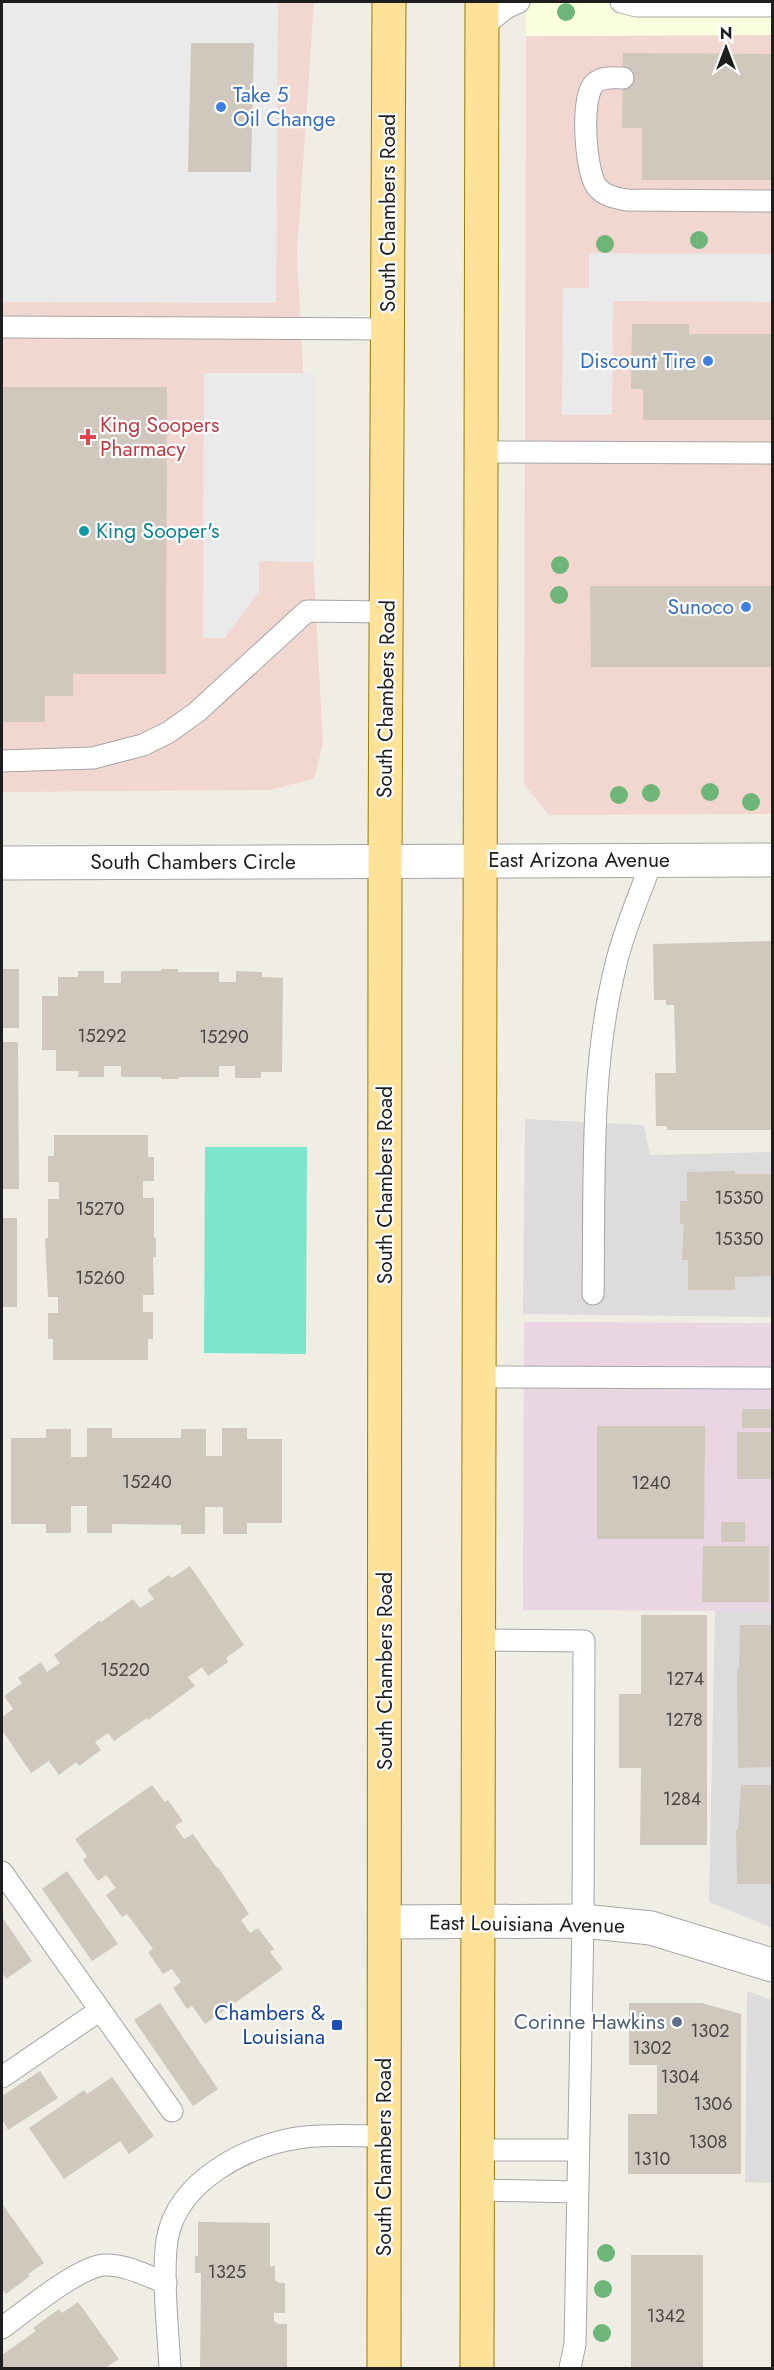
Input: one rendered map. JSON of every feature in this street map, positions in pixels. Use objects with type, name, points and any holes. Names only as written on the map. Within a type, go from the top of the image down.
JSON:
[{"type":"main road","name":"South Chambers Road","points":[[384,2368],[385,860],[389,2]]},
{"type":"main road","points":[[477,2368],[482,14]]},
{"type":"street","name":"East Arizona Avenue","points":[[385,860],[772,860]]},
{"type":"street","name":"South Chambers Circle","points":[[2,862],[385,860]]},
{"type":"street","name":"East Louisiana Avenue","points":[[385,1922],[616,1923],[658,1930],[772,1965]]},
{"type":"lane","points":[[482,14],[495,16],[519,2]]},
{"type":"lane","points":[[621,2],[636,6],[681,4],[772,6]]},
{"type":"lane","points":[[623,78],[600,80],[594,83],[588,97],[587,158],[589,170],[597,188],[615,198],[627,200],[772,201]]},
{"type":"lane","points":[[2,327],[387,329]]},
{"type":"lane","points":[[480,452],[772,453]]},
{"type":"lane","points":[[2,761],[93,758],[143,746],[175,728],[197,712],[307,610],[387,612]]},
{"type":"lane","points":[[593,1294],[596,1111],[603,1031],[615,966],[652,860]]},
{"type":"lane","points":[[479,1377],[772,1378]]},
{"type":"lane","points":[[478,1640],[584,1641],[583,1922],[575,2344],[570,2368]]},
{"type":"lane","points":[[2,1872],[172,2111]]},
{"type":"lane","points":[[2,2077],[99,2011]]},
{"type":"lane","points":[[170,2368],[166,2283],[167,2240],[175,2215],[192,2189],[227,2164],[264,2146],[305,2137],[384,2136]]},
{"type":"lane","points":[[478,2150],[577,2150]]},
{"type":"lane","points":[[478,2190],[577,2192]]},
{"type":"lane","points":[[2,2328],[77,2275],[103,2265],[126,2268],[166,2283]]},
{"type":"shaded area","points":[[2,2],[314,2],[297,254],[323,744],[314,779],[270,790],[2,792]]},
{"type":"shaded area","points":[[2,2],[278,2],[276,303],[2,302]]},
{"type":"shaded area","points":[[526,2],[772,2],[772,35],[526,36]]},
{"type":"shaded area","points":[[772,35],[772,814],[549,815],[524,784],[526,36]]},
{"type":"shaded area","points":[[589,253],[772,254],[772,302],[613,301],[612,415],[562,415],[563,288],[589,288]]},
{"type":"shaded area","points":[[204,373],[316,373],[315,562],[259,561],[259,592],[225,638],[203,638]]},
{"type":"shaded area","points":[[525,1119],[644,1125],[650,1155],[772,1152],[772,1317],[523,1314]]},
{"type":"shaded area","points":[[524,1322],[772,1323],[772,1611],[523,1610]]},
{"type":"shaded area","points":[[715,1611],[772,1611],[772,1928],[709,1902]]},
{"type":"shaded area","points":[[747,1991],[772,2000],[772,2183],[745,2182]]},
{"type":"green space","points":[[205,1147],[307,1147],[306,1354],[204,1353]]},
{"type":"building","name":"Take 5 Oil Change","points":[[191,43],[254,43],[251,172],[188,172]]},
{"type":"building","points":[[623,53],[772,54],[772,180],[642,180],[642,128],[622,128]]},
{"type":"building","name":"Discount Tire","points":[[632,324],[689,324],[689,334],[772,334],[772,420],[643,420],[643,389],[631,389]]},
{"type":"building","name":"King Sooper's","points":[[2,387],[167,387],[166,674],[73,674],[73,696],[45,696],[45,722],[2,722]]},
{"type":"building","points":[[590,586],[772,586],[772,667],[591,667]]},
{"type":"building","points":[[772,941],[772,1130],[667,1130],[667,1126],[656,1126],[655,1073],[676,1073],[674,1005],[666,1005],[666,1000],[654,1000],[653,944]]},
{"type":"building","points":[[2,969],[19,969],[19,1028],[2,1028]]},
{"type":"building","points":[[161,969],[178,969],[178,972],[219,972],[219,982],[236,982],[236,971],[262,972],[262,977],[283,978],[282,1072],[261,1072],[261,1078],[235,1078],[235,1066],[219,1066],[219,1077],[161,1079],[161,1077],[121,1077],[121,1066],[104,1066],[104,1077],[78,1077],[79,1071],[56,1071],[56,1050],[42,1050],[42,996],[58,996],[58,977],[78,977],[78,971],[104,971],[104,983],[121,983],[121,971],[161,971]]},
{"type":"building","points":[[2,1042],[18,1042],[19,1189],[2,1189]]},
{"type":"building","points":[[54,1135],[148,1135],[148,1157],[154,1157],[154,1181],[143,1181],[143,1198],[154,1198],[156,1257],[153,1257],[154,1295],[143,1295],[143,1312],[153,1312],[153,1339],[148,1339],[148,1360],[53,1360],[53,1339],[48,1339],[48,1313],[58,1313],[58,1297],[48,1297],[45,1238],[48,1238],[48,1199],[59,1199],[59,1182],[48,1182],[48,1156],[54,1156]]},
{"type":"building","points":[[735,1171],[735,1174],[772,1174],[772,1276],[735,1277],[735,1290],[688,1290],[688,1260],[682,1260],[684,1224],[680,1224],[680,1201],[687,1201],[687,1172]]},
{"type":"building","points":[[2,1218],[17,1218],[17,1307],[2,1307]]},
{"type":"building","points":[[742,1409],[772,1409],[772,1428],[742,1428]]},
{"type":"building","points":[[597,1426],[705,1426],[704,1539],[597,1539]]},
{"type":"building","points":[[87,1428],[112,1428],[112,1438],[181,1438],[181,1429],[206,1429],[206,1456],[222,1456],[222,1428],[247,1428],[247,1439],[282,1439],[282,1523],[247,1523],[247,1534],[223,1534],[223,1507],[205,1507],[205,1534],[181,1534],[181,1525],[112,1524],[112,1533],[87,1533],[87,1506],[71,1506],[71,1533],[46,1533],[46,1524],[11,1524],[11,1438],[46,1438],[46,1429],[71,1429],[71,1457],[87,1457]]},
{"type":"building","points":[[737,1432],[772,1432],[772,1479],[737,1479]]},
{"type":"building","points":[[721,1522],[745,1522],[745,1542],[721,1542]]},
{"type":"building","points":[[703,1546],[769,1546],[769,1602],[702,1602]]},
{"type":"building","points":[[190,1566],[244,1645],[226,1658],[228,1662],[208,1676],[202,1667],[188,1677],[195,1686],[148,1720],[147,1718],[114,1741],[108,1733],[95,1742],[101,1750],[79,1766],[76,1762],[59,1775],[49,1761],[31,1773],[2,1730],[2,1717],[13,1709],[4,1696],[22,1683],[18,1678],[41,1662],[47,1672],[60,1663],[54,1655],[100,1620],[101,1622],[133,1599],[140,1608],[154,1599],[147,1590],[169,1575],[172,1578]]},
{"type":"building","points":[[641,1615],[707,1615],[707,1845],[640,1845],[641,1768],[619,1768],[619,1694],[641,1694]]},
{"type":"building","points":[[740,1625],[772,1625],[772,1767],[738,1768],[737,1670],[739,1670]]},
{"type":"building","points":[[152,1785],[165,1802],[168,1800],[183,1821],[175,1826],[184,1839],[193,1834],[218,1867],[249,1914],[241,1920],[250,1933],[258,1928],[274,1949],[270,1952],[283,1969],[205,2024],[192,2006],[187,2009],[173,1988],[181,1982],[172,1969],[163,1974],[148,1952],[153,1949],[127,1914],[122,1917],[106,1895],[116,1888],[106,1875],[98,1881],[83,1860],[87,1856],[75,1839]]},
{"type":"building","points":[[741,1785],[772,1785],[772,1884],[737,1884],[736,1830],[738,1830]]},
{"type":"building","points":[[67,1871],[118,1944],[92,1961],[42,1889]]},
{"type":"building","points":[[2,1917],[32,1961],[6,1979],[2,1972]]},
{"type":"building","points":[[160,2003],[218,2089],[193,2106],[134,2020]]},
{"type":"building","points":[[629,2003],[702,2003],[741,2014],[741,2174],[628,2174],[628,2114],[657,2114],[657,2065],[629,2065]]},
{"type":"building","points":[[40,2071],[58,2098],[8,2130],[2,2119],[2,2096]]},
{"type":"building","points":[[112,2077],[154,2136],[129,2154],[120,2141],[64,2179],[29,2128],[84,2090],[87,2094]]},
{"type":"building","points":[[3,2205],[44,2263],[6,2294],[2,2289]]},
{"type":"building","points":[[198,2222],[270,2223],[270,2266],[275,2266],[275,2280],[285,2283],[285,2313],[274,2313],[274,2321],[278,2324],[287,2324],[287,2368],[200,2368],[201,2273],[195,2273],[195,2256],[198,2256]]},
{"type":"building","points":[[631,2255],[703,2255],[703,2368],[631,2368]]},
{"type":"building","points":[[78,2302],[119,2359],[105,2368],[2,2368],[2,2355],[36,2331],[33,2328],[59,2309],[62,2313]]},
{"type":"place","name":"Take 5 Oil Change","points":[[221,107]]},
{"type":"place","name":"Discount Tire","points":[[708,361]]},
{"type":"place","name":"King Soopers Pharmacy","points":[[88,437]]},
{"type":"place","name":"King Sooper's","points":[[84,531]]},
{"type":"place","name":"Sunoco","points":[[746,607]]},
{"type":"place","name":"Corinne Hawkins","points":[[677,2022]]},
{"type":"place","name":"Chambers & Louisiana","points":[[337,2025]]}]
